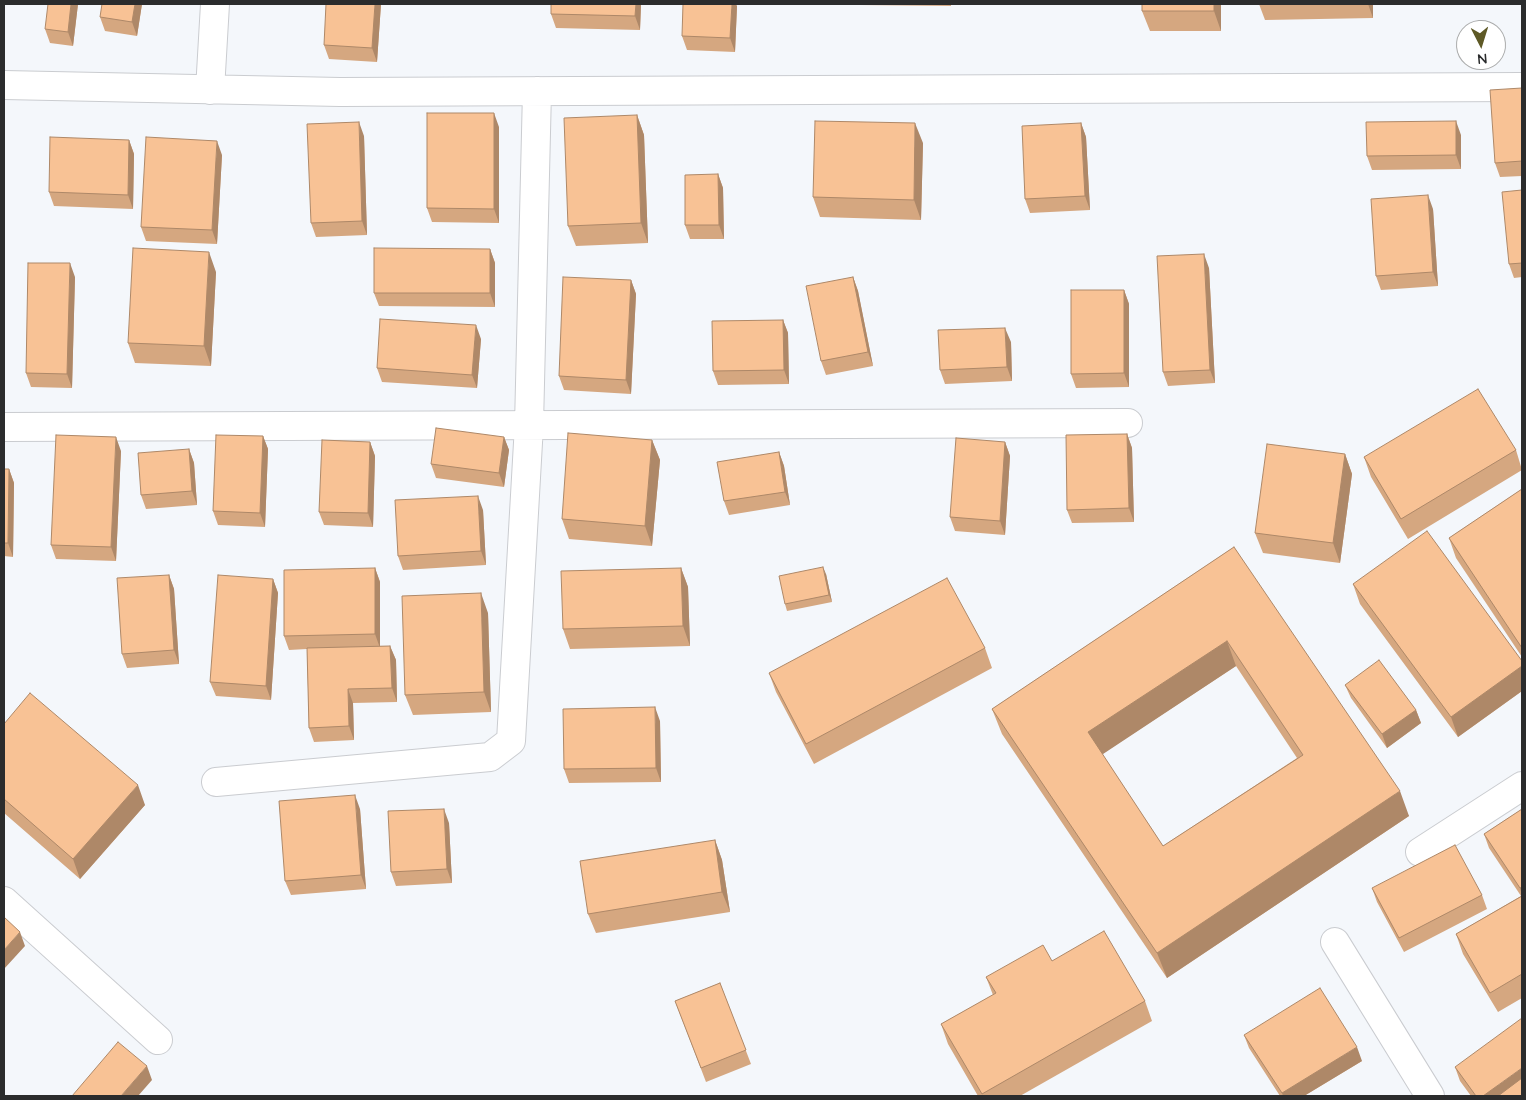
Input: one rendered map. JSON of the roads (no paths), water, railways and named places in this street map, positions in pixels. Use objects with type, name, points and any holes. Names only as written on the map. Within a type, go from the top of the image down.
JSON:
[{"type":"street","points":[[210,90],[215,4]]},
{"type":"street","points":[[4,86],[340,92],[1522,87]]},
{"type":"street","points":[[216,782],[490,757],[511,741],[529,425],[537,91]]},
{"type":"street","points":[[4,427],[1128,423]]},
{"type":"street","points":[[1420,852],[1522,786]]},
{"type":"street","points":[[4,901],[158,1040]]},
{"type":"street","points":[[1335,942],[1430,1096]]}]
